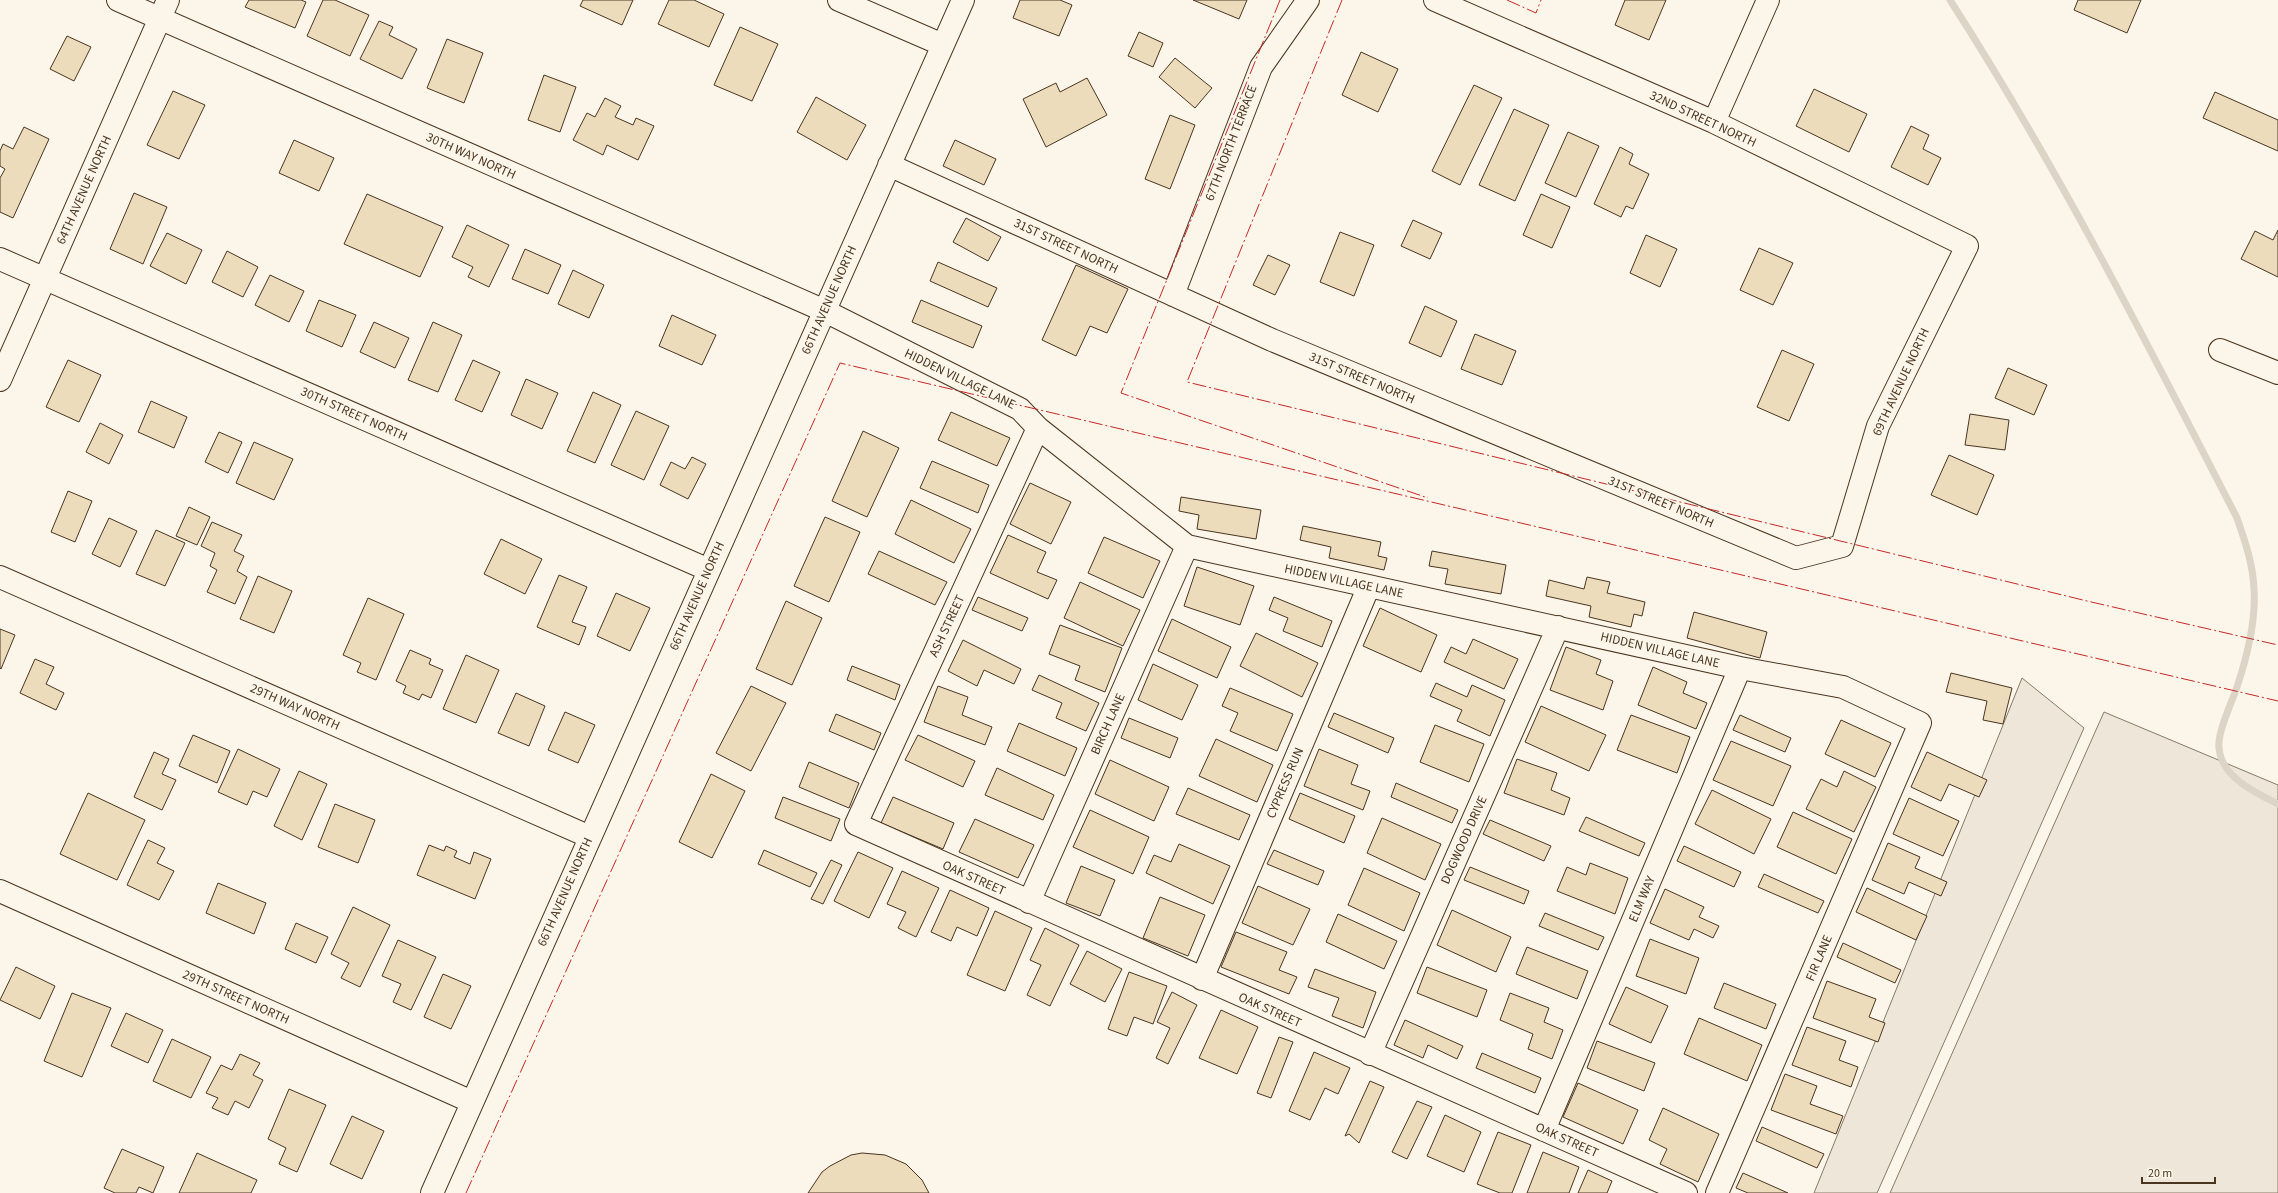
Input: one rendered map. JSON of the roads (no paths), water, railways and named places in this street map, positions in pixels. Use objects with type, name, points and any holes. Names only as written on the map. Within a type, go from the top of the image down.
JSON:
[{"type":"street","name":"30TH WAY NORTH","points":[[118,0],[164,9],[824,311]]},
{"type":"street","points":[[839,0],[943,45]]},
{"type":"street","name":"66TH AVENUE NORTH","points":[[432,1193],[963,0]]},
{"type":"street","name":"67TH NORTH TERRACE","points":[[1173,295],[1261,67],[1308,0]]},
{"type":"street","name":"32ND STREET NORTH","points":[[1435,0],[1714,122],[1967,246]]},
{"type":"street","points":[[1714,122],[1768,0]]},
{"type":"street","name":"64TH AVENUE NORTH","points":[[0,380],[164,9]]},
{"type":"street","name":"31ST STREET NORTH","points":[[889,166],[1272,340],[1796,558],[1842,546]]},
{"type":"street","name":"69TH AVENUE NORTH","points":[[1842,546],[1878,426],[1967,246]]},
{"type":"street","name":"30TH STREET NORTH","points":[[0,259],[709,570]]},
{"type":"street","name":"HIDDEN VILLAGE LANE","points":[[824,311],[1020,409],[1038,428],[1187,546],[1740,668],[1843,687],[1920,723]]},
{"type":"street","points":[[2220,350],[2278,373]]},
{"type":"street","name":"ASH STREET","points":[[856,824],[1038,428]]},
{"type":"street","name":"BIRCH LANE","points":[[1029,902],[1187,546]]},
{"type":"street","name":"29TH WAY NORTH","points":[[0,577],[590,837]]},
{"type":"street","name":"CYPRESS RUN","points":[[1202,979],[1369,586]]},
{"type":"street","name":"DOGWOOD DRIVE","points":[[1370,1054],[1558,627]]},
{"type":"street","name":"ELM WAY","points":[[1544,1130],[1740,668]]},
{"type":"street","name":"FIR LANE","points":[[1717,1193],[1920,723]]},
{"type":"street","name":"OAK STREET","points":[[856,824],[1370,1054],[1686,1193]]},
{"type":"street","name":"29TH STREET NORTH","points":[[0,891],[472,1102]]},
{"type":"waterway","points":[[1950,0],[2027,126],[2064,191],[2135,321],[2237,518],[2246,544],[2252,571],[2254,613],[2244,663],[2237,687],[2222,726],[2219,748],[2221,758],[2233,776],[2250,789],[2278,804]]}]
